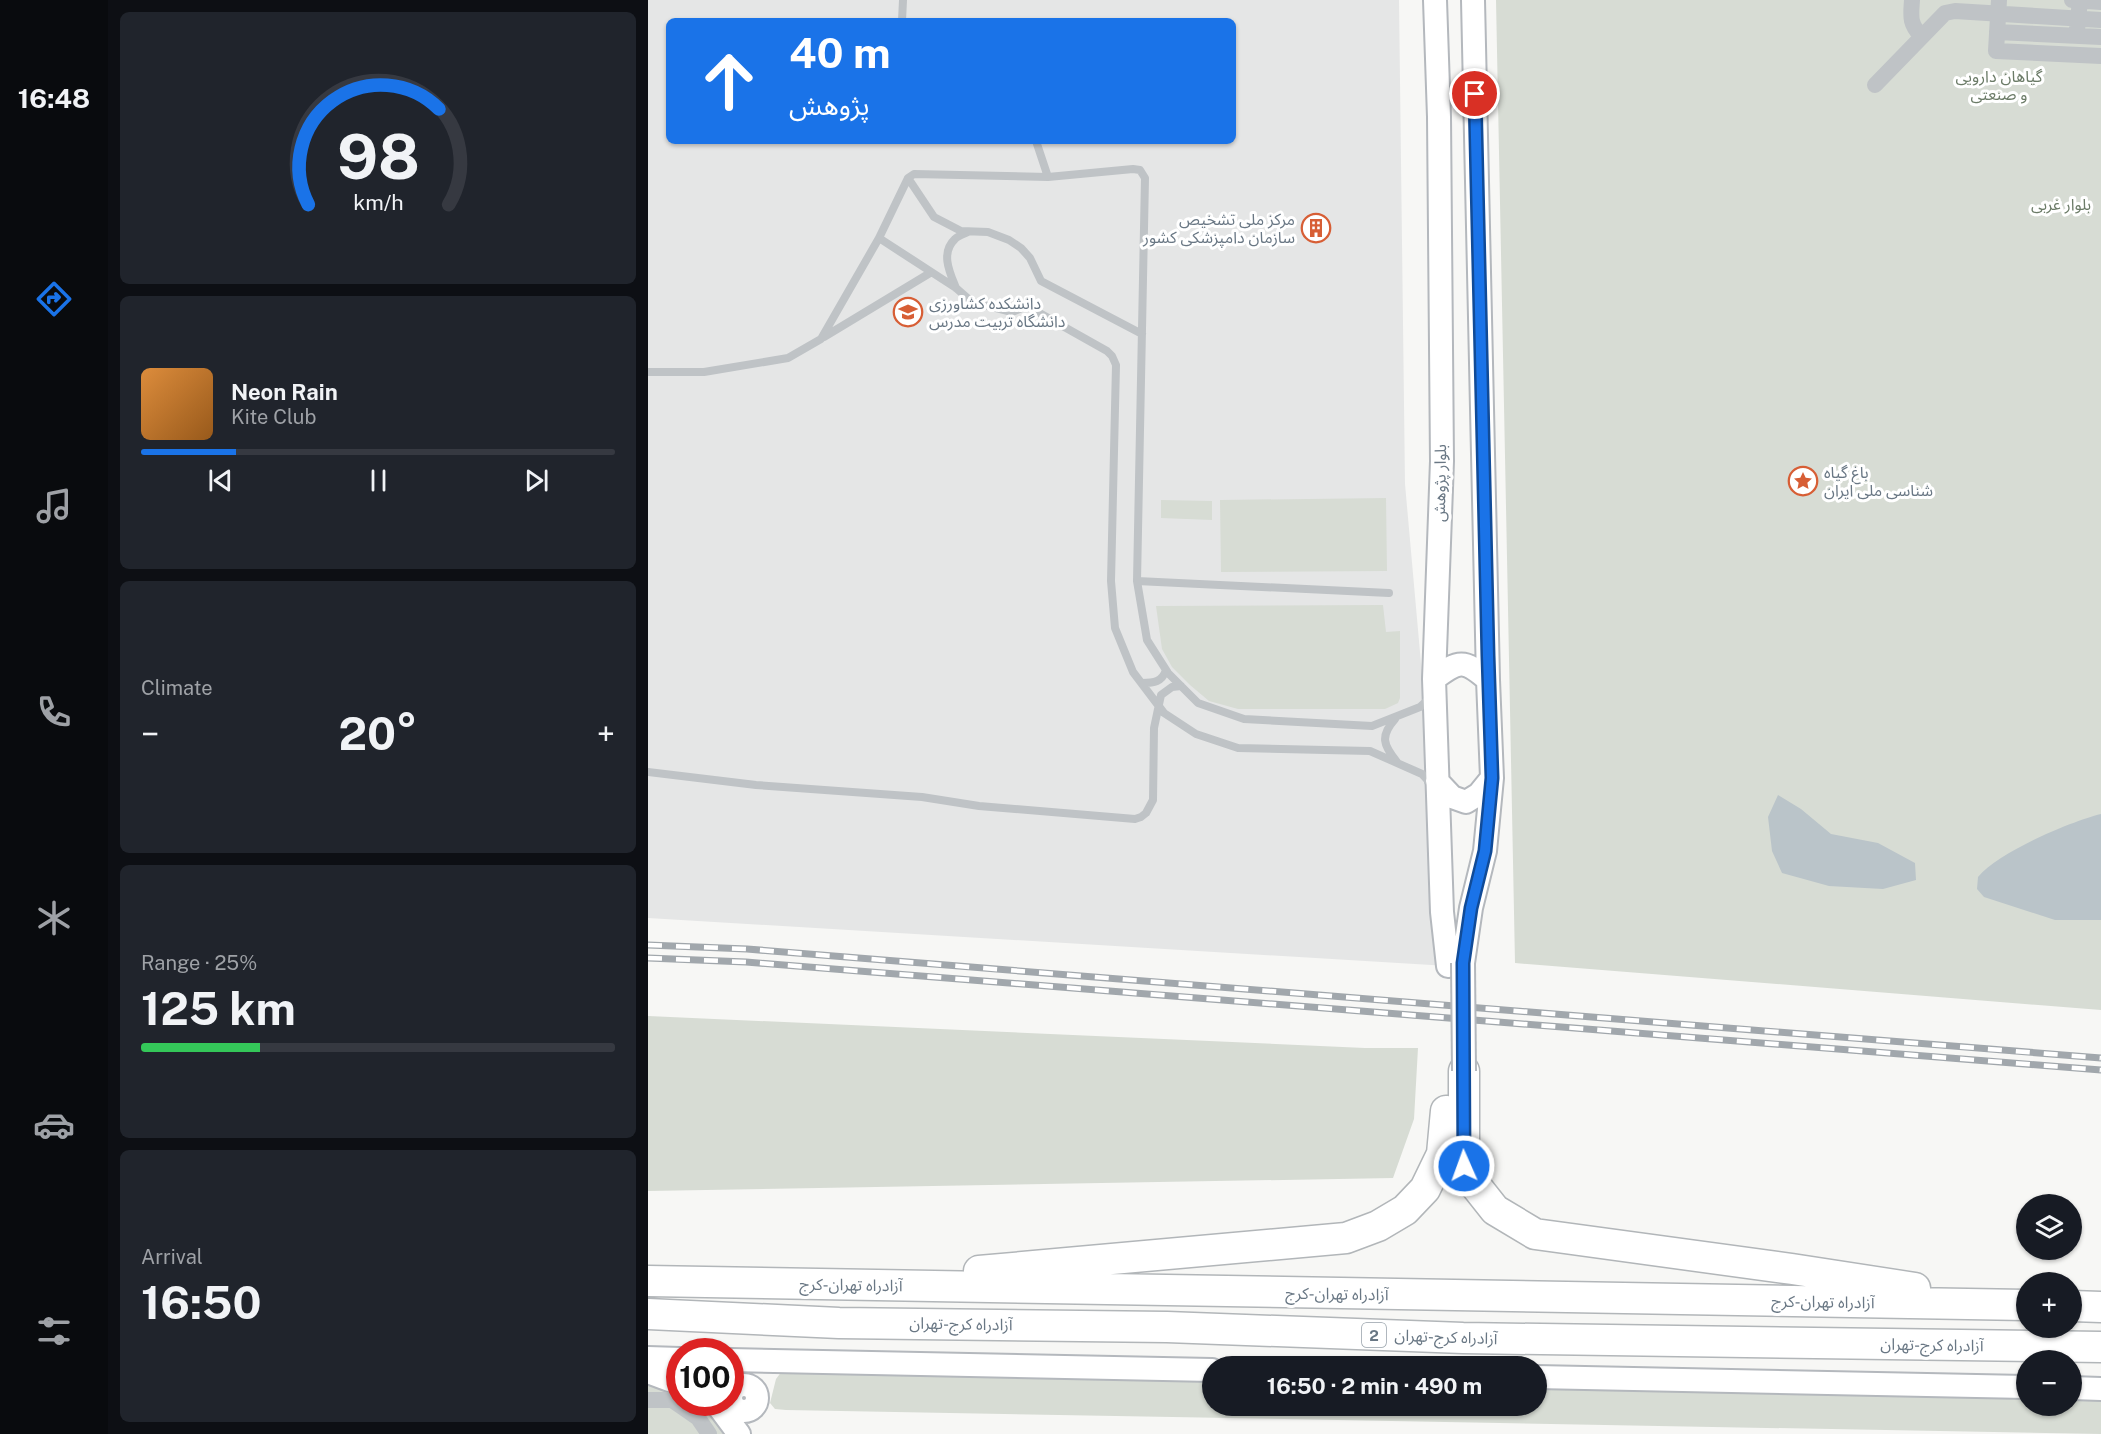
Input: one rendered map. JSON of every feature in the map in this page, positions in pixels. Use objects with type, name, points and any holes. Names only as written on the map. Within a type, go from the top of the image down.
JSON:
[{"type":"highway","points":[[910,1286],[972,1271],[1346,1238],[1378,1226],[1405,1210],[1425,1189],[1443,1154],[1456,1072]]},
{"type":"highway","points":[[1456,1072],[1464,1166],[1495,1210],[1534,1234],[1792,1269],[2016,1304]]},
{"type":"highway","name":"آزادراه تهران-کرج","points":[[648,1281],[2016,1305]]},
{"type":"highway","points":[[2082,1306],[2101,1307]]},
{"type":"highway","name":"آزادراه کرج-تهران","points":[[648,1314],[839,1323],[1167,1327],[1463,1338],[2101,1347]]},
{"type":"street","name":"بلوار پژوهش","points":[[1436,0],[1442,461],[1435,686],[1442,912],[1456,964]]},
{"type":"street","points":[[1456,1072],[1456,964],[1485,851],[1492,778],[1473,0]]},
{"type":"street","points":[[1912,0],[1913,27],[1921,36]]},
{"type":"street","points":[[2072,0],[2101,2]]},
{"type":"street","points":[[2075,54],[2080,0]]},
{"type":"street","points":[[1999,7],[1996,51],[2101,56]]},
{"type":"street","points":[[1875,85],[1945,13],[1999,7],[2052,8],[2078,18],[2101,20]]},
{"type":"street","points":[[2023,52],[2026,7]]},
{"type":"street","points":[[2051,53],[2052,8]]},
{"type":"street","points":[[1997,32],[2101,37]]},
{"type":"street","points":[[1435,686],[1450,667],[1461,664],[1472,666],[1488,680]]},
{"type":"street","points":[[1438,786],[1452,797],[1466,802],[1479,794],[1492,778]]},
{"type":"street","points":[[648,1358],[666,1359]]},
{"type":"street","points":[[744,1360],[1202,1370]]},
{"type":"street","points":[[744,1378],[763,1360]]},
{"type":"street","points":[[648,1372],[666,1379]]},
{"type":"street","points":[[1547,1377],[2016,1388]]},
{"type":"street","points":[[744,1385],[757,1393],[757,1402],[751,1409],[744,1411]]},
{"type":"street","points":[[2082,1388],[2101,1389]]},
{"type":"street","points":[[648,1400],[672,1400],[698,1418],[709,1434]]},
{"type":"street","points":[[726,1416],[739,1434]]},
{"type":"street","points":[[739,1434],[742,1416]]},
{"type":"lane","points":[[902,18],[903,0]]},
{"type":"lane","points":[[1037,144],[1048,177]]},
{"type":"lane","points":[[821,339],[879,238],[908,177],[921,173],[1048,177],[1140,170],[1144,178],[1137,581],[1147,640],[1166,670],[1198,703],[1244,719],[1372,726],[1420,707],[1435,686]]},
{"type":"lane","points":[[908,177],[934,217],[961,231],[988,232],[1009,240],[1030,258],[1041,281],[1142,334]]},
{"type":"lane","points":[[956,288],[947,267],[947,253],[955,239],[968,232]]},
{"type":"lane","points":[[879,238],[956,288],[972,302],[1012,312],[1027,306],[1112,356],[1116,365],[1111,581],[1115,628],[1133,672],[1164,712],[1196,734],[1238,748],[1370,752],[1422,774],[1438,786]]},
{"type":"lane","points":[[648,372],[704,372],[788,358],[930,273]]},
{"type":"lane","points":[[1137,581],[1389,593]]},
{"type":"lane","points":[[1142,683],[1160,680],[1164,677],[1166,670]]},
{"type":"lane","points":[[648,772],[756,785],[922,797],[980,806],[1135,819],[1146,813],[1153,800],[1154,728],[1161,695],[1165,690],[1181,686]]},
{"type":"lane","points":[[1398,716],[1388,726],[1385,736],[1386,748],[1399,764]]},
{"type":"shaded area","name":"دانشکده کشاورزی دانشگاه تربیت مدرس","points":[[648,0],[1399,0],[1405,484],[1448,966],[648,918]]},
{"type":"shaded area","points":[[1778,795],[1801,809],[1831,834],[1878,843],[1915,863],[1916,880],[1883,889],[1829,886],[1782,873],[1772,851],[1768,817]]},
{"type":"shaded area","points":[[2101,814],[2101,920],[2055,920],[1984,897],[1977,889],[1978,877],[1988,867],[2018,848],[2071,824]]},
{"type":"green space","name":"باغ گیاه‌ شناسی ملی ایران","points":[[1496,0],[2101,0],[2101,1010],[1515,963]]},
{"type":"green space","points":[[1386,498],[1387,571],[1221,572],[1220,500]]},
{"type":"green space","points":[[1161,500],[1212,501],[1212,520],[1161,518]]},
{"type":"green space","points":[[1383,605],[1386,632],[1400,631],[1400,698],[1398,703],[1385,709],[1238,709],[1209,701],[1172,667],[1162,649],[1156,606]]},
{"type":"green space","points":[[648,1016],[1365,1048],[1418,1048],[1414,1119],[1393,1178],[648,1191]]},
{"type":"green space","points":[[782,1371],[1202,1379],[1202,1416],[1547,1416],[1547,1386],[2016,1397],[2016,1416],[2082,1416],[2082,1398],[2101,1398],[2101,1434],[786,1410],[775,1409],[770,1403],[776,1379]]},
{"type":"green space","points":[[648,1378],[666,1384],[666,1416],[715,1416],[731,1434],[648,1434]]},
{"type":"railway","points":[[648,945],[747,949],[2101,1058]]},
{"type":"railway","points":[[648,958],[746,962],[2101,1070]]},
{"type":"place","name":"مرکز ملی تشخیص سازمان دامپزشکی کشور","points":[[1316,228]]},
{"type":"place","name":"دانشکده کشاورزی دانشگاه تربیت مدرس","points":[[908,312]]},
{"type":"place","name":"باغ گیاه‌ شناسی ملی ایران","points":[[1803,481]]},
{"type":"route","points":[[1464,1166],[1463,963],[1471,908],[1485,851],[1492,778],[1475,94]]},
{"type":"park label","name":"گیاهان دارویی و صنعتی","points":[[1999,85]]},
{"type":"park label","name":"بلوار غربی","points":[[2061,204]]}]
